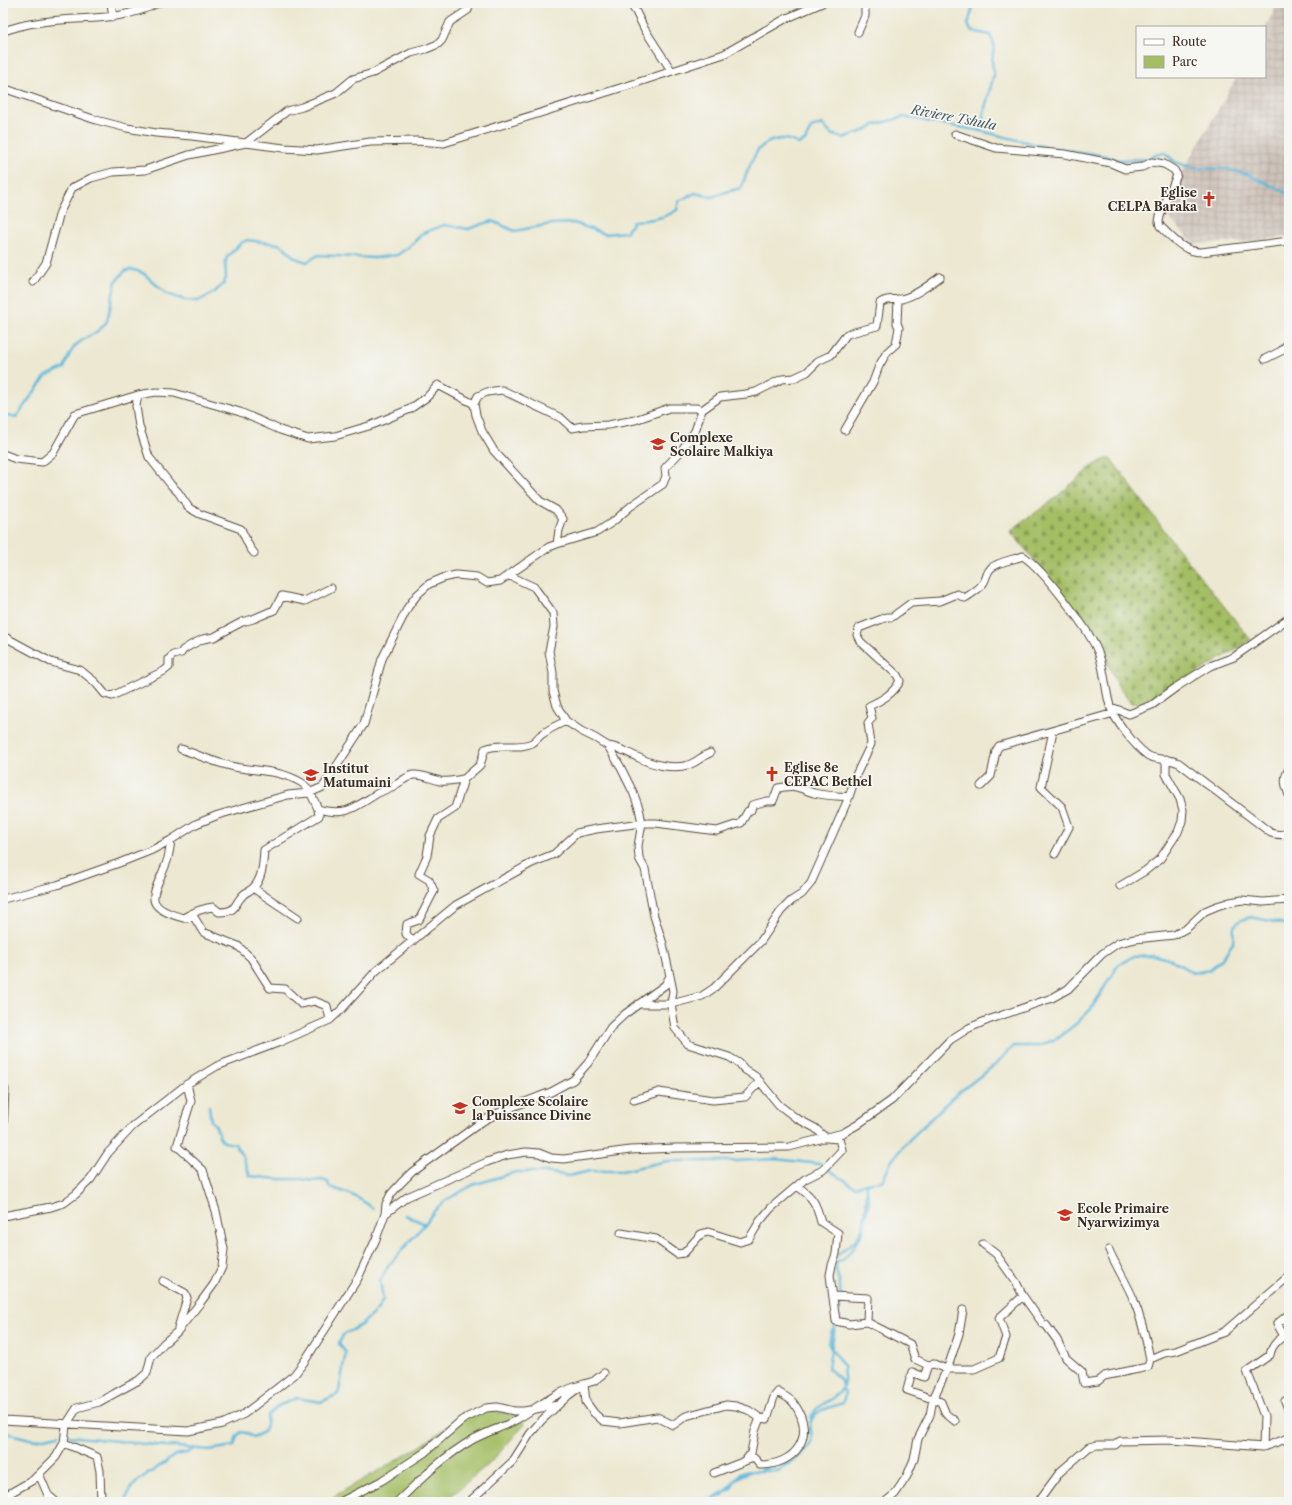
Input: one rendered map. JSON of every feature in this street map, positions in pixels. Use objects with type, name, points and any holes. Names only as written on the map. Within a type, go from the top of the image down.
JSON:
[{"type":"street","points":[[111,3],[113,17]]},
{"type":"street","points":[[3,31],[37,22],[113,17],[131,14],[158,3]]},
{"type":"street","points":[[33,282],[46,263],[60,212],[72,188],[91,178],[113,172],[145,170],[189,155],[246,143],[287,111],[302,107],[336,93],[353,79],[373,74],[411,53],[438,44],[442,40],[450,22],[468,10],[470,3]]},
{"type":"street","points":[[630,3],[644,30],[671,70]]},
{"type":"street","points":[[3,88],[62,109],[127,128],[156,133],[192,136],[284,148],[317,150],[370,142],[417,141],[444,143],[724,54],[785,19],[822,3]]},
{"type":"street","points":[[858,32],[865,16],[865,3]]},
{"type":"street","points":[[955,134],[996,148],[1065,154],[1111,163],[1125,169],[1142,167],[1152,162],[1164,164],[1174,170],[1177,175],[1158,222],[1160,226],[1184,248],[1192,252],[1289,241]]},
{"type":"street","points":[[3,899],[57,885],[152,850],[196,824],[218,815],[288,795],[309,793],[323,787],[364,724],[382,659],[408,606],[429,584],[443,578],[456,575],[477,577],[487,583],[500,581],[529,560],[557,544],[597,532],[663,484],[666,476],[665,468],[681,451],[695,431],[702,410],[720,397],[756,392],[782,379],[794,378],[807,372],[818,361],[831,355],[847,334],[877,326],[880,303],[885,300],[901,299],[925,288],[940,277]]},
{"type":"street","points":[[844,430],[873,382],[879,366],[887,352],[896,344],[899,328],[897,323],[898,299]]},
{"type":"street","points":[[1265,359],[1281,351],[1289,342]]},
{"type":"street","points":[[3,454],[16,459],[42,462],[53,453],[75,414],[138,395],[156,392],[174,393],[240,412],[280,430],[308,439],[335,436],[372,425],[410,409],[427,397],[438,385],[474,404]]},
{"type":"street","points":[[557,544],[559,530],[563,519],[556,510],[540,501],[494,450],[482,431],[476,415],[474,404],[478,396],[487,392],[502,390],[561,418],[572,428],[608,425],[636,420],[669,408],[696,408],[702,410]]},
{"type":"street","points":[[138,395],[136,406],[139,426],[149,457],[189,508],[200,514],[241,529],[254,553]]},
{"type":"street","points":[[638,1004],[671,1004],[702,996],[714,988],[761,941],[781,911],[791,900],[802,894],[811,883],[849,797],[856,775],[871,744],[868,723],[872,718],[869,706],[885,699],[896,688],[900,681],[897,675],[860,641],[857,635],[859,628],[887,617],[892,617],[911,603],[940,601],[957,594],[965,598],[980,587],[985,581],[986,574],[990,568],[999,563],[1023,556],[1031,561],[1054,587],[1093,641],[1099,654],[1113,710],[1122,727],[1132,740],[1148,756],[1157,759],[1173,760],[1179,763],[1271,833],[1279,835],[1289,832]]},
{"type":"street","points":[[508,575],[534,587],[553,613],[554,627],[549,651],[553,674],[553,691],[557,706],[566,721],[608,746],[619,748],[637,757],[663,766],[689,765],[710,753]]},
{"type":"street","points":[[3,636],[51,662],[80,670],[95,682],[105,694],[112,696],[164,671],[170,667],[169,659],[173,655],[181,653],[191,645],[203,639],[214,637],[242,622],[274,610],[282,596],[306,601],[331,588]]},
{"type":"street","points":[[981,786],[992,776],[996,751],[999,746],[1053,731],[1113,710],[1129,714],[1152,704],[1210,666],[1234,657],[1289,618]]},
{"type":"street","points":[[3,646],[3,662]]},
{"type":"street","points":[[318,809],[328,812],[351,810],[378,793],[412,776],[425,776],[439,780],[453,781],[464,779],[480,765],[485,749],[492,746],[518,746],[532,743],[555,726],[566,721]]},
{"type":"street","points":[[1053,731],[1041,787],[1062,807],[1069,827],[1054,854]]},
{"type":"street","points":[[608,746],[620,766],[639,808],[642,823],[638,846],[639,858],[645,870],[654,916],[663,944],[670,976],[673,991],[671,1004],[675,1028],[688,1044],[729,1057],[739,1063],[744,1069],[760,1081],[779,1105],[796,1118],[815,1128],[826,1138],[839,1139],[842,1150],[822,1170],[805,1179],[771,1208],[748,1239],[740,1242],[708,1232],[701,1234],[684,1253],[677,1254],[656,1239],[621,1233]]},
{"type":"street","points":[[182,749],[218,763],[240,768],[267,770],[285,775],[304,784],[318,809],[319,816],[264,850],[262,873],[253,888],[242,896],[237,905],[228,912],[220,912],[213,907],[195,911],[183,918]]},
{"type":"street","points":[[1120,886],[1145,871],[1160,859],[1178,832],[1182,821],[1183,810],[1180,799],[1166,774],[1166,760]]},
{"type":"street","points":[[1289,769],[1285,775],[1285,783],[1289,795]]},
{"type":"street","points":[[413,941],[406,934],[407,924],[419,920],[434,891],[429,880],[420,874],[427,856],[430,836],[438,819],[455,808],[464,779]]},
{"type":"street","points":[[3,1216],[51,1207],[64,1203],[76,1194],[91,1179],[108,1153],[133,1126],[187,1084],[216,1066],[330,1020],[342,1009],[376,971],[456,904],[532,863],[554,854],[577,833],[642,823],[656,823],[717,831],[741,822],[748,811],[751,810],[752,805],[767,801],[774,801],[778,788],[789,785],[802,788],[815,794],[849,797]]},
{"type":"street","points":[[171,840],[166,863],[154,888],[153,897],[157,907],[168,914],[183,918],[194,918],[203,932],[238,946],[251,958],[270,988],[285,989],[301,1004],[314,1001],[327,1006],[330,1020]]},
{"type":"street","points":[[253,888],[298,918]]},
{"type":"street","points":[[385,1214],[407,1197],[487,1162],[507,1155],[533,1153],[564,1159],[630,1150],[789,1147],[843,1133],[875,1113],[892,1100],[950,1040],[969,1028],[1052,998],[1068,989],[1102,954],[1118,943],[1135,939],[1174,935],[1187,928],[1205,911],[1230,902],[1242,900],[1263,902],[1289,900]]},
{"type":"street","points":[[3,1420],[66,1425],[188,1431],[222,1424],[244,1414],[294,1375],[304,1362],[358,1278],[376,1240],[385,1214],[386,1204],[391,1194],[412,1172],[483,1121],[502,1111],[551,1092],[572,1080],[588,1063],[611,1027],[638,1004],[665,986],[670,976]]},
{"type":"street","points":[[634,1100],[659,1092],[713,1100],[745,1097],[760,1081]]},
{"type":"street","points":[[3,1497],[33,1480],[56,1457],[64,1443],[66,1425],[77,1408],[99,1402],[139,1380],[147,1373],[151,1357],[177,1332],[214,1284],[222,1267],[224,1249],[216,1211],[203,1170],[177,1146],[191,1101],[187,1084]]},
{"type":"street","points":[[3,1131],[5,1089]]},
{"type":"street","points":[[797,1186],[813,1198],[817,1206],[821,1222],[838,1233],[836,1254],[830,1275],[836,1321],[849,1324],[867,1322],[910,1344],[915,1359],[928,1365],[934,1364],[946,1369],[974,1369],[999,1358],[1006,1337],[999,1318],[1023,1296]]},
{"type":"street","points":[[983,1244],[996,1254],[1016,1282],[1023,1296],[1043,1324],[1046,1325],[1057,1340],[1066,1358],[1082,1372],[1084,1383],[1098,1381],[1104,1376],[1148,1367],[1150,1359],[1141,1320],[1132,1297],[1109,1250]]},
{"type":"street","points":[[1150,1359],[1164,1353],[1176,1351],[1224,1332],[1289,1276]]},
{"type":"street","points":[[163,1281],[186,1293],[188,1298],[177,1332]]},
{"type":"street","points":[[833,1296],[868,1298],[867,1322]]},
{"type":"street","points":[[884,1502],[895,1494],[907,1476],[914,1459],[918,1439],[930,1415],[933,1399],[959,1334],[963,1310]]},
{"type":"street","points":[[1263,1447],[1264,1416],[1248,1371],[1270,1355],[1272,1347],[1286,1335],[1277,1324],[1289,1314]]},
{"type":"street","points":[[928,1365],[924,1377],[912,1372],[907,1390],[942,1402],[946,1414],[955,1421]]},
{"type":"street","points":[[397,1502],[455,1451],[473,1440],[514,1421],[570,1388],[594,1382],[604,1373]]},
{"type":"street","points":[[469,1502],[497,1478],[513,1461],[530,1434],[541,1421],[569,1395],[584,1384]]},
{"type":"street","points":[[584,1384],[586,1402],[594,1414],[602,1421],[620,1423],[657,1417],[673,1425],[686,1416],[726,1405],[736,1406],[748,1410],[760,1418],[767,1419],[774,1397],[778,1392],[791,1400],[802,1420],[804,1433],[800,1446],[792,1456],[780,1463],[760,1465],[754,1458],[714,1473]]},
{"type":"street","points":[[1285,1401],[1289,1411]]},
{"type":"street","points":[[340,1502],[360,1493],[408,1463],[424,1452],[462,1420],[486,1408],[497,1407],[514,1411],[558,1405]]},
{"type":"street","points":[[745,1461],[751,1453],[755,1431],[760,1418]]},
{"type":"street","points":[[1038,1502],[1066,1466],[1089,1447],[1097,1445],[1115,1445],[1120,1441],[1172,1440],[1263,1447],[1289,1438]]},
{"type":"street","points":[[64,1443],[97,1458],[100,1471],[101,1502]]},
{"type":"street","points":[[39,1474],[48,1495],[56,1502]]},
{"type":"street","points":[[1043,1502],[1044,1494]]},
{"type":"shaded area","points":[[1278,3],[1289,3],[1289,236],[1257,241],[1194,244],[1168,217],[1181,174],[1236,78],[1266,78],[1266,26]]},
{"type":"green space","points":[[1105,459],[1111,459],[1176,546],[1251,640],[1147,704],[1131,703],[1119,688],[1090,626],[1010,531],[1053,500],[1092,466]]},
{"type":"green space","points":[[486,1411],[518,1414],[525,1424],[494,1459],[444,1502],[324,1502],[421,1446],[452,1423]]},
{"type":"waterway","points":[[974,3],[968,24],[971,31],[990,35],[994,44],[992,62],[994,74],[984,112],[981,131]]},
{"type":"waterway","name":"Riviere Tshula","points":[[3,414],[16,417],[46,376],[64,368],[74,347],[101,329],[107,321],[116,281],[125,271],[131,269],[143,273],[167,294],[185,300],[198,301],[215,292],[224,283],[226,278],[225,263],[227,257],[241,243],[247,240],[278,244],[284,247],[295,258],[307,262],[318,255],[374,258],[397,255],[409,247],[423,233],[444,225],[468,229],[492,221],[515,231],[551,224],[574,223],[605,234],[626,232],[634,221],[656,218],[672,213],[677,210],[679,201],[695,193],[712,197],[741,188],[752,161],[760,148],[769,142],[779,139],[793,141],[798,144],[805,141],[811,128],[822,124],[831,134],[843,138],[864,131],[875,125],[903,117],[981,131],[1042,146],[1101,155],[1119,160],[1146,159],[1164,152],[1175,162],[1193,168],[1226,169],[1247,174],[1289,194]]},
{"type":"waterway","points":[[69,1436],[209,1450],[234,1446],[237,1436],[241,1432],[253,1437],[264,1432],[268,1415],[278,1406],[297,1398],[321,1402],[338,1394],[346,1353],[339,1344],[343,1335],[361,1325],[378,1309],[383,1299],[380,1281],[389,1265],[425,1224],[434,1211],[446,1200],[473,1185],[516,1172],[545,1172],[569,1176],[590,1171],[622,1171],[667,1161],[736,1161],[775,1159],[820,1164],[855,1187],[866,1183],[882,1181],[891,1162],[905,1144],[953,1097],[996,1064],[1013,1046],[1039,1046],[1058,1038],[1077,1023],[1091,1009],[1118,965],[1134,956],[1153,955],[1172,960],[1193,973],[1209,970],[1221,960],[1233,943],[1234,926],[1241,920],[1251,917],[1289,925]]},
{"type":"waterway","points":[[209,1106],[211,1121],[216,1126],[220,1138],[224,1142],[235,1144],[243,1157],[250,1176],[277,1179],[322,1180],[328,1182],[329,1187],[352,1195],[373,1209]]},
{"type":"waterway","points":[[838,1314],[841,1294],[836,1271],[837,1262],[842,1261],[850,1252],[863,1232],[869,1200],[866,1183]]},
{"type":"waterway","points":[[838,1255],[855,1240],[860,1233],[865,1216],[866,1192]]},
{"type":"waterway","points":[[405,1215],[425,1224]]},
{"type":"waterway","points":[[704,1502],[722,1496],[736,1479],[752,1471],[778,1471],[793,1462],[810,1445],[812,1439],[810,1423],[815,1414],[843,1403],[845,1393],[841,1380],[828,1368],[836,1321]]},
{"type":"waterway","points":[[811,1419],[813,1413],[836,1396],[844,1385],[843,1366],[829,1345],[833,1329]]},
{"type":"waterway","points":[[805,1438],[809,1428]]},
{"type":"waterway","points":[[3,1432],[34,1440],[59,1435]]},
{"type":"waterway","points":[[125,1502],[130,1489],[140,1479],[175,1455],[187,1453],[194,1449]]},
{"type":"waterway","points":[[761,1469],[785,1464],[790,1459]]},
{"type":"waterway","points":[[713,1498],[731,1489],[737,1477],[742,1473],[749,1471]]},
{"type":"place","name":"Eglise CELPA Baraka","points":[[1209,199]]},
{"type":"place","name":"Complexe Scolaire Malkiya","points":[[658,444]]},
{"type":"place","name":"Eglise 8e CEPAC Bethel","points":[[772,774]]},
{"type":"place","name":"Institut Matumaini","points":[[311,775]]},
{"type":"place","name":"Complexe Scolaire la Puissance Divine","points":[[460,1108]]},
{"type":"place","name":"Ecole Primaire Nyarwizimya","points":[[1065,1215]]}]
